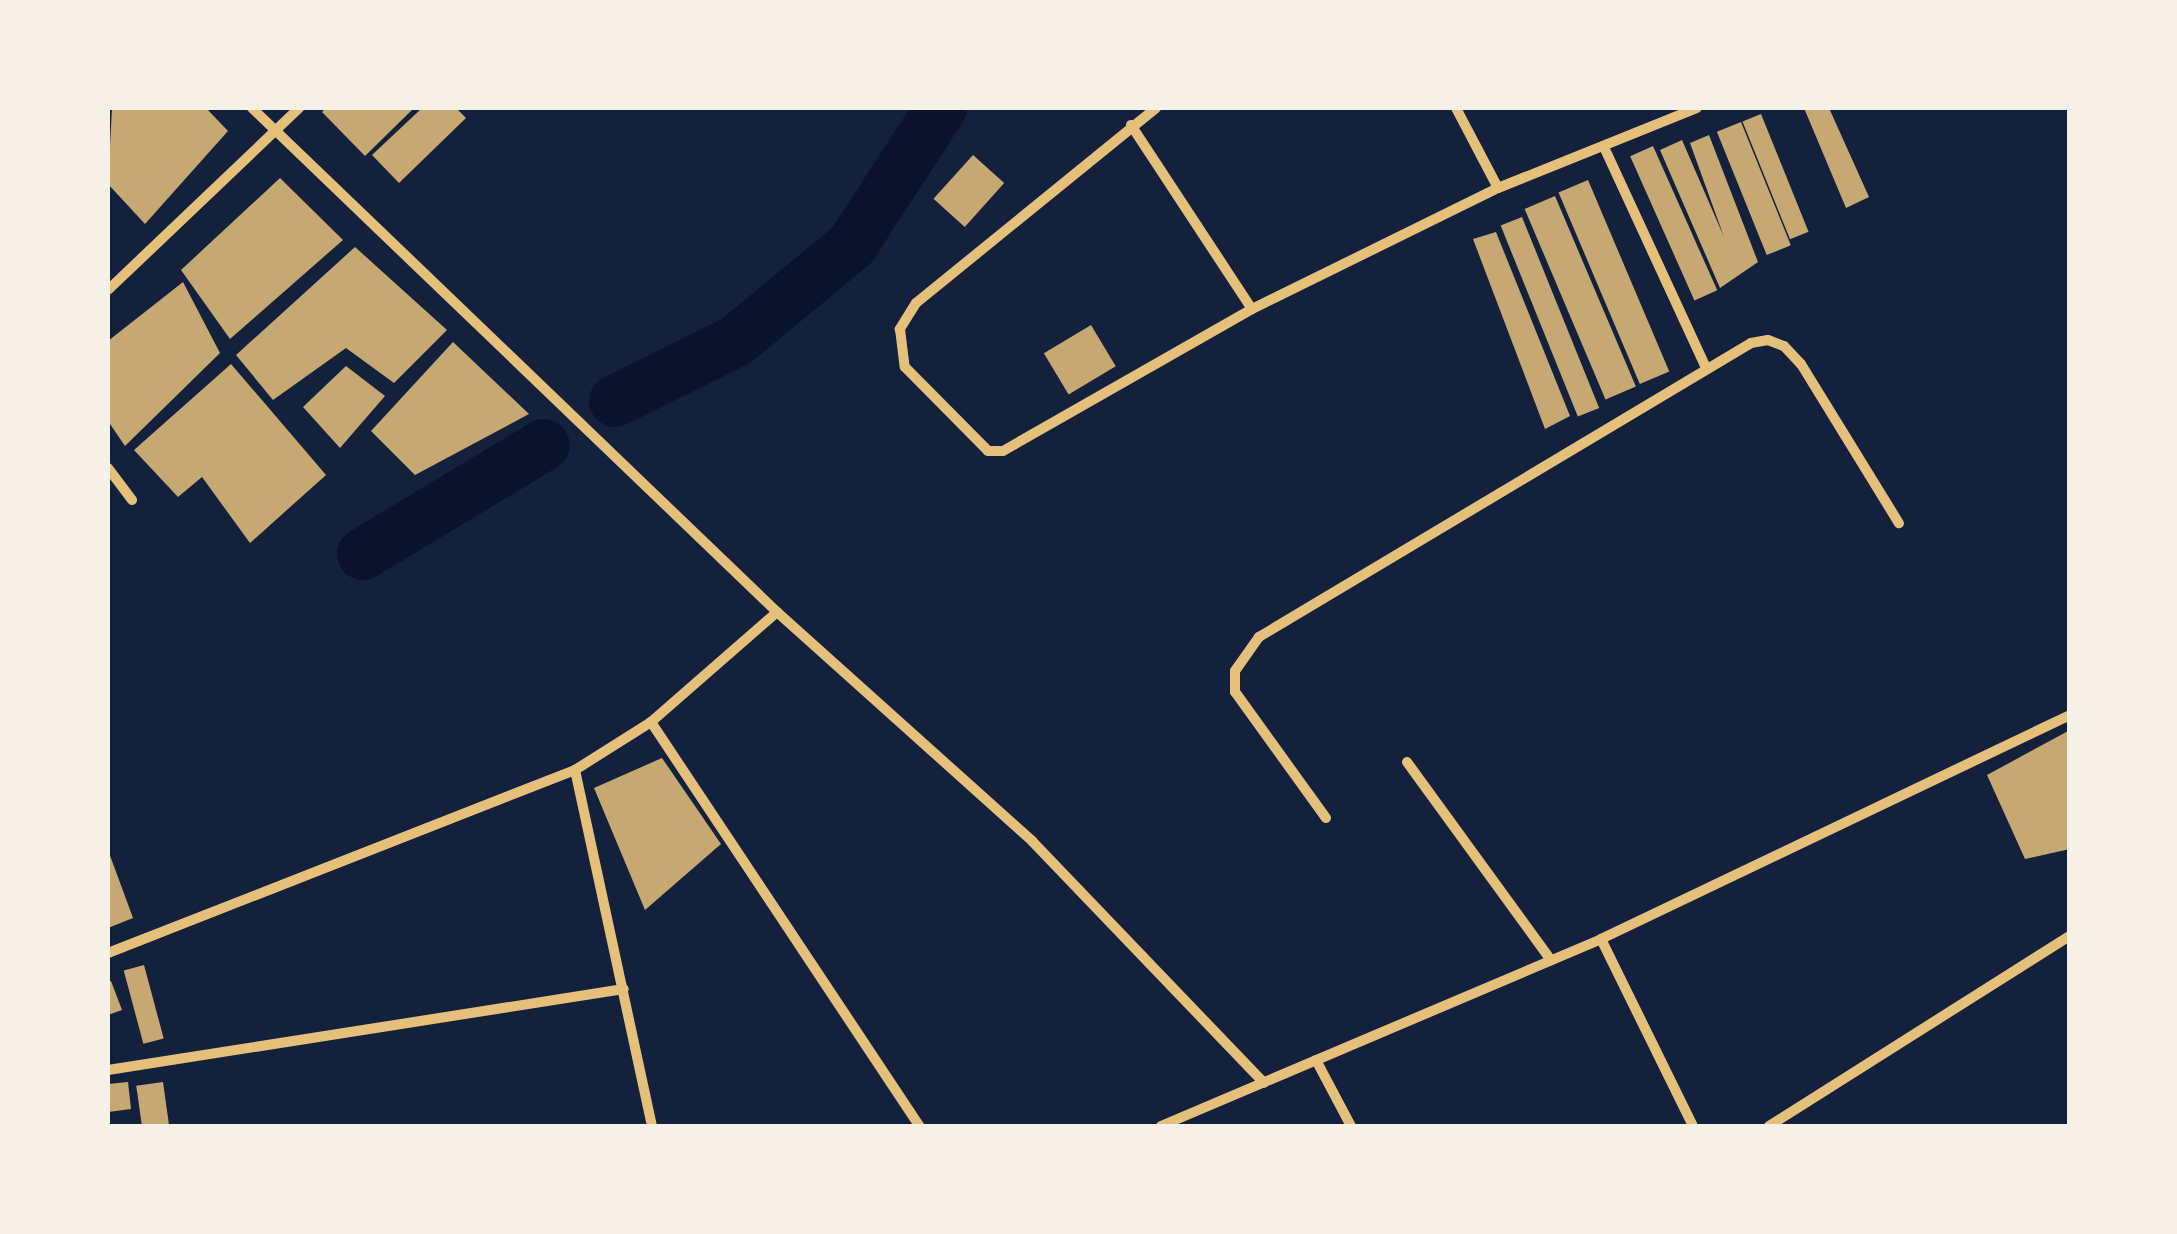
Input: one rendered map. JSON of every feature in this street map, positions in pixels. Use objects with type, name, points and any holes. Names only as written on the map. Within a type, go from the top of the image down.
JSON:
[{"type":"street","points":[[252,108],[777,612],[1032,842],[1264,1083]]},
{"type":"street","points":[[108,290],[299,108]]},
{"type":"street","points":[[1156,108],[916,304],[900,329],[904,366],[979,446],[1003,451],[1252,309],[1498,188],[1697,108]]},
{"type":"street","points":[[1456,108],[1498,188]]},
{"type":"street","points":[[1132,125],[1252,309]]},
{"type":"street","points":[[1604,147],[1706,368]]},
{"type":"street","points":[[1326,818],[1235,692],[1235,672],[1259,637],[1751,344],[1768,340],[1784,346],[1899,523]]},
{"type":"street","points":[[108,468],[132,500]]},
{"type":"street","points":[[108,953],[575,770],[651,722],[777,612]]},
{"type":"street","points":[[1161,1126],[1601,939],[2070,715]]},
{"type":"street","points":[[651,722],[919,1126]]},
{"type":"street","points":[[1408,762],[1551,960]]},
{"type":"street","points":[[575,770],[652,1126]]},
{"type":"street","points":[[1768,1126],[2070,936]]},
{"type":"street","points":[[1601,939],[1693,1126]]},
{"type":"street","points":[[108,1070],[624,989]]},
{"type":"street","points":[[1316,1060],[1351,1126]]},
{"type":"building","points":[[112,108],[206,108],[228,131],[145,224],[108,184]]},
{"type":"building","points":[[326,108],[414,108],[365,156],[322,112]]},
{"type":"building","points":[[422,108],[456,108],[466,118],[399,183],[372,155]]},
{"type":"building","points":[[1804,108],[1829,108],[1869,197],[1846,208]]},
{"type":"building","points":[[1761,114],[1809,232],[1790,239],[1742,121]]},
{"type":"building","points":[[1741,122],[1791,245],[1767,255],[1717,132]]},
{"type":"building","points":[[1709,135],[1758,262],[1720,288],[1660,150],[1682,140],[1724,237],[1690,143]]},
{"type":"building","points":[[1653,146],[1717,290],[1694,301],[1630,156]]},
{"type":"building","points":[[973,155],[1004,183],[965,227],[934,199]]},
{"type":"building","points":[[280,178],[343,240],[230,339],[181,270]]},
{"type":"building","points":[[1588,180],[1669,371],[1640,384],[1559,193]]},
{"type":"building","points":[[1555,196],[1636,387],[1606,399],[1525,209]]},
{"type":"building","points":[[1522,217],[1599,408],[1578,417],[1501,226]]},
{"type":"building","points":[[1496,232],[1570,416],[1545,429],[1473,239]]},
{"type":"building","points":[[355,247],[447,330],[394,383],[346,348],[273,400],[236,355]]},
{"type":"building","points":[[183,282],[220,353],[125,446],[108,421],[108,341]]},
{"type":"building","points":[[1091,325],[1116,366],[1069,394],[1044,353]]},
{"type":"building","points":[[453,342],[529,414],[415,475],[371,431]]},
{"type":"building","points":[[231,364],[326,475],[250,543],[202,477],[178,497],[134,450]]},
{"type":"building","points":[[346,366],[385,396],[340,448],[303,407]]},
{"type":"building","points":[[2070,730],[2070,849],[2025,859],[1987,775]]},
{"type":"building","points":[[662,758],[721,844],[645,910],[594,788]]},
{"type":"building","points":[[108,850],[133,918],[108,928]]},
{"type":"building","points":[[144,965],[164,1038],[143,1044],[124,970]]},
{"type":"building","points":[[111,981],[122,1010],[108,1015],[108,982]]},
{"type":"building","points":[[128,1082],[131,1109],[108,1112],[108,1084]]},
{"type":"building","points":[[163,1082],[169,1126],[142,1126],[136,1086]]},
{"type":"waterway","points":[[615,401],[736,341],[852,245],[941,108]]},
{"type":"waterway","points":[[363,554],[544,445]]}]
